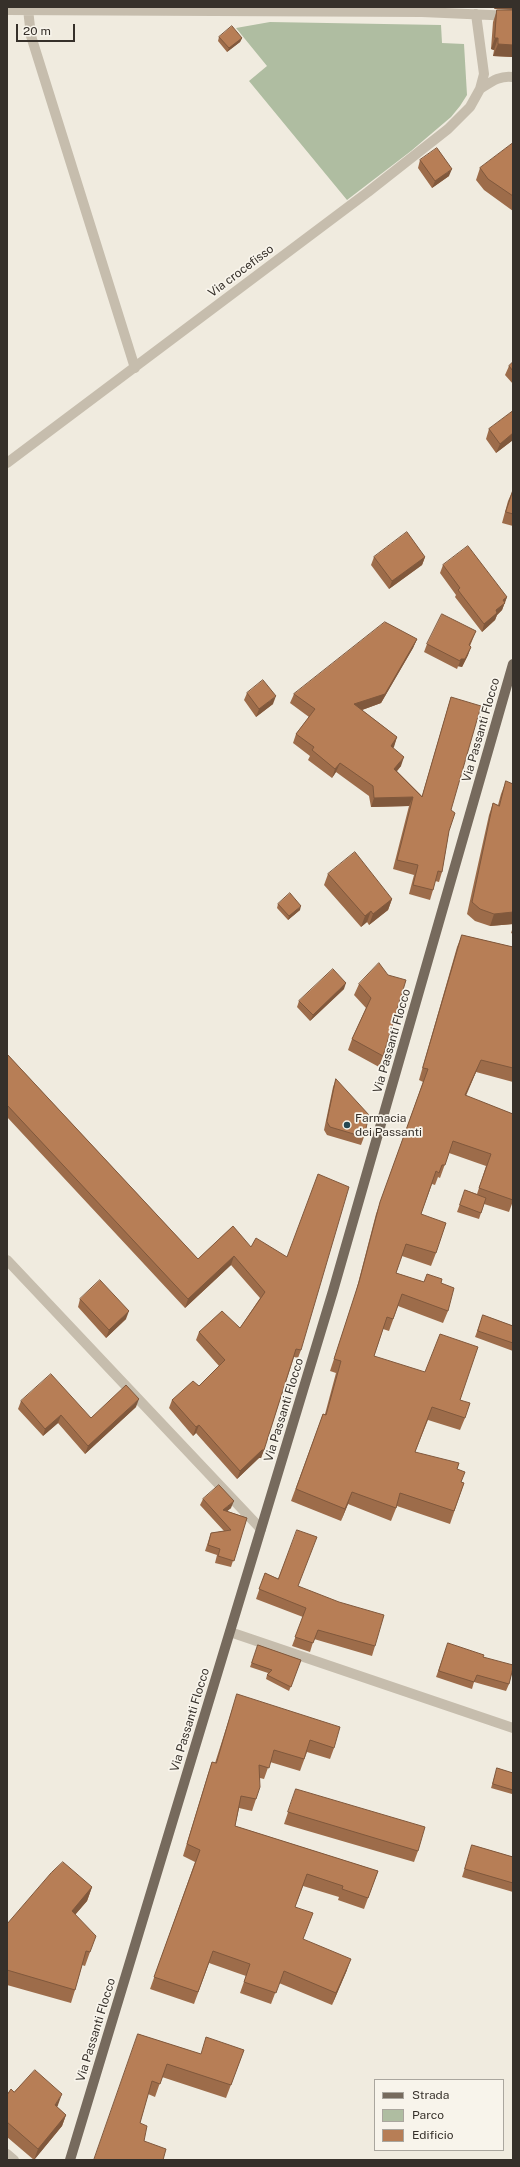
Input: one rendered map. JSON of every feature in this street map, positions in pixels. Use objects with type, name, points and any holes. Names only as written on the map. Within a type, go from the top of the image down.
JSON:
[{"type":"main road","name":"Via Passanti Flocco","points":[[70,2160],[333,1291],[513,664]]},
{"type":"street","points":[[28,9],[31,36],[135,368]]},
{"type":"street","points":[[7,10],[422,12],[513,16]]},
{"type":"street","name":"Via crocefisso","points":[[7,463],[368,192],[448,129],[470,107],[480,89],[484,74],[476,14]]},
{"type":"street","points":[[480,89],[494,80],[506,76],[513,77]]},
{"type":"street","points":[[7,1260],[261,1529]]},
{"type":"street","points":[[230,1632],[513,1728]]},
{"type":"street","points":[[7,2154],[14,2160]]},
{"type":"green space","points":[[270,22],[441,25],[442,43],[464,44],[467,95],[451,117],[411,151],[347,200],[249,81],[267,66],[236,28]]},
{"type":"building","points":[[497,10],[513,10],[513,45],[498,44],[498,38],[495,38]]},
{"type":"building","points":[[232,26],[242,38],[229,48],[219,37]]},
{"type":"building","points":[[513,143],[513,196],[488,179],[480,168]]},
{"type":"building","points":[[437,148],[452,169],[435,181],[420,160]]},
{"type":"building","points":[[513,362],[513,371],[509,366]]},
{"type":"building","points":[[513,411],[513,433],[500,444],[489,429]]},
{"type":"building","points":[[513,490],[513,514],[506,512]]},
{"type":"building","points":[[407,532],[425,557],[392,581],[374,557]]},
{"type":"building","points":[[468,546],[507,597],[503,600],[505,603],[496,610],[497,613],[484,624],[458,590],[460,588],[443,565]]},
{"type":"building","points":[[442,614],[476,631],[469,645],[471,647],[465,659],[461,659],[460,661],[427,644]]},
{"type":"building","points":[[385,622],[417,639],[385,694],[354,704],[397,737],[391,746],[404,757],[394,769],[422,797],[451,697],[481,706],[451,810],[455,813],[449,831],[442,872],[438,871],[433,890],[413,885],[418,865],[397,860],[413,797],[374,798],[373,786],[340,763],[335,769],[312,750],[314,747],[296,734],[315,709],[294,694]]},
{"type":"building","points":[[263,680],[276,696],[259,709],[247,693]]},
{"type":"building","points":[[506,781],[513,784],[513,912],[494,914],[480,909],[472,902],[493,803],[499,806]]},
{"type":"building","points":[[355,852],[392,899],[373,914],[371,911],[365,916],[328,874]]},
{"type":"building","points":[[290,893],[301,906],[289,916],[278,904]]},
{"type":"building","points":[[462,935],[513,947],[513,1068],[481,1060],[465,1095],[513,1114],[513,1200],[479,1188],[491,1154],[453,1141],[445,1165],[442,1165],[439,1173],[436,1171],[421,1214],[446,1223],[436,1253],[406,1244],[396,1273],[424,1282],[427,1274],[442,1279],[441,1283],[454,1288],[448,1311],[402,1294],[393,1319],[387,1317],[374,1356],[425,1372],[440,1334],[478,1347],[460,1400],[470,1403],[465,1418],[432,1407],[415,1452],[459,1463],[457,1469],[465,1472],[461,1482],[464,1483],[454,1511],[400,1493],[396,1508],[352,1492],[345,1509],[296,1489],[323,1414],[326,1415],[341,1361],[334,1359],[359,1282],[380,1202],[428,1069],[423,1068]]},
{"type":"building","points":[[379,963],[388,975],[406,980],[383,1056],[352,1039],[371,998],[359,984]]},
{"type":"building","points":[[333,969],[346,983],[313,1015],[299,1001]]},
{"type":"building","points":[[7,1054],[198,1259],[233,1226],[251,1247],[256,1238],[287,1257],[318,1174],[349,1187],[301,1350],[296,1349],[264,1450],[262,1450],[240,1471],[199,1425],[196,1427],[172,1400],[193,1381],[199,1386],[225,1360],[199,1332],[222,1311],[240,1328],[265,1292],[234,1256],[188,1299],[7,1105]]},
{"type":"building","points":[[336,1079],[369,1115],[364,1137],[330,1127],[327,1122]]},
{"type":"building","points":[[465,1190],[486,1198],[481,1213],[460,1205]]},
{"type":"building","points":[[100,1280],[129,1311],[109,1330],[80,1299]]},
{"type":"building","points":[[483,1315],[513,1326],[513,1343],[478,1331]]},
{"type":"building","points":[[51,1374],[91,1418],[126,1385],[139,1399],[88,1446],[61,1415],[45,1429],[21,1401]]},
{"type":"building","points":[[219,1485],[234,1501],[223,1510],[247,1518],[234,1561],[218,1556],[220,1549],[208,1545],[211,1533],[231,1530],[203,1499]]},
{"type":"building","points":[[297,1530],[317,1537],[298,1586],[339,1602],[384,1615],[375,1646],[318,1630],[313,1643],[295,1637],[306,1608],[259,1589],[265,1573],[278,1579]]},
{"type":"building","points":[[448,1643],[484,1655],[483,1657],[513,1665],[509,1684],[477,1675],[474,1682],[439,1671]]},
{"type":"building","points":[[258,1645],[301,1660],[291,1687],[267,1675],[272,1670],[252,1663]]},
{"type":"building","points":[[237,1694],[340,1727],[334,1748],[310,1740],[304,1759],[274,1750],[269,1768],[259,1765],[260,1787],[256,1799],[241,1796],[235,1826],[378,1871],[368,1898],[342,1889],[343,1886],[307,1874],[295,1907],[313,1913],[303,1939],[351,1959],[336,1993],[284,1971],[276,1993],[244,1982],[250,1964],[213,1951],[198,1992],[154,1977],[200,1850],[187,1844],[212,1762],[216,1763]]},
{"type":"building","points":[[497,1768],[513,1773],[513,1790],[493,1784]]},
{"type":"building","points":[[296,1789],[425,1827],[418,1851],[288,1812]]},
{"type":"building","points":[[472,1845],[513,1857],[513,1883],[465,1869]]},
{"type":"building","points":[[63,1862],[92,1887],[72,1911],[96,1936],[90,1952],[86,1951],[75,1990],[7,1970],[7,1924],[51,1873]]},
{"type":"building","points":[[138,2034],[201,2054],[206,2037],[244,2050],[231,2085],[167,2064],[160,2084],[152,2081],[140,2123],[147,2126],[144,2141],[166,2149],[163,2160],[94,2160]]},
{"type":"building","points":[[35,2070],[62,2094],[55,2105],[66,2115],[38,2149],[7,2122],[7,2095],[11,2089],[14,2092]]},
{"type":"place","name":"Farmacia dei Passanti","points":[[347,1125]]}]
